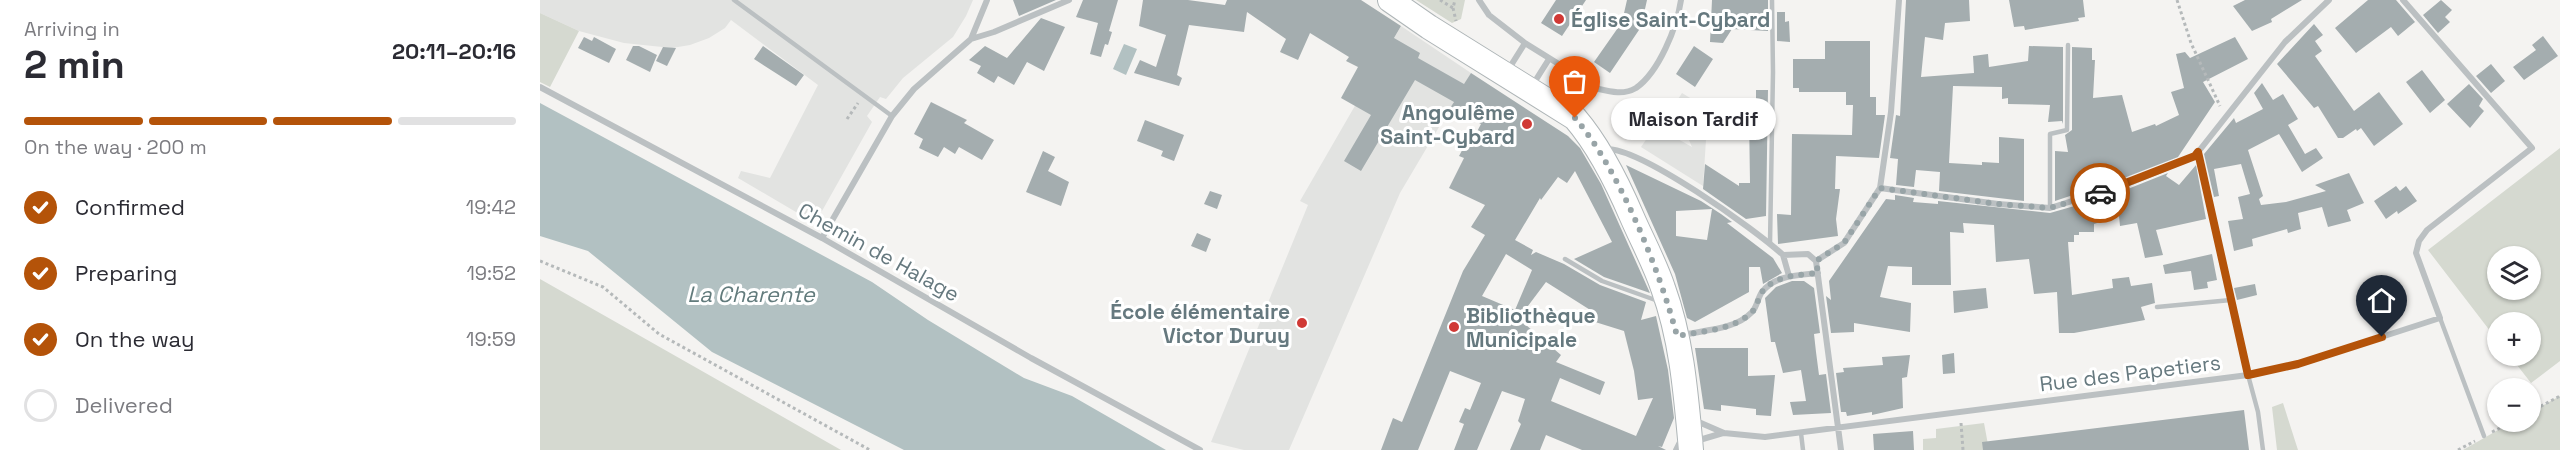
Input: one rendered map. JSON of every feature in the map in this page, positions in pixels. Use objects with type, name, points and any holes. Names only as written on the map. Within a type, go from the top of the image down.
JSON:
[{"type":"main road","points":[[1390,0],[1575,118],[1587,132],[1619,188],[1663,286],[1677,336],[1687,439]]},
{"type":"street","points":[[971,39],[987,0]]},
{"type":"street","points":[[822,238],[892,116],[914,89],[971,39],[994,32],[1070,0]]},
{"type":"street","points":[[1479,0],[1489,15],[1549,59],[1599,89],[1624,92],[1635,88],[1647,77],[1670,39],[1681,0]]},
{"type":"street","points":[[1816,261],[1844,243],[1880,188],[1891,112],[1899,0]]},
{"type":"street","points":[[1880,188],[1998,204],[2050,208],[2132,182],[2195,156],[2285,42],[2329,0]]},
{"type":"street","points":[[2403,0],[2532,148],[2427,230],[2419,241],[2416,253],[2440,318]]},
{"type":"street","points":[[1506,73],[1525,43]]},
{"type":"street","points":[[1530,89],[1549,59]]},
{"type":"street","name":"Chemin de Halage","points":[[540,87],[822,238],[1060,374],[1200,450]]},
{"type":"street","points":[[1596,149],[1610,148],[1632,155],[1687,186],[1770,243],[1783,255],[1789,276]]},
{"type":"street","points":[[2198,152],[2248,375]]},
{"type":"street","points":[[1783,255],[1808,254],[1816,261],[1841,450]]},
{"type":"street","points":[[1677,336],[1721,328],[1737,322],[1753,312],[1762,291],[1775,282],[1789,276],[1818,273]]},
{"type":"street","name":"Rue des Papetiers","points":[[1724,433],[1765,437],[1839,429],[2248,375],[2298,364],[2440,318]]},
{"type":"street","points":[[1687,439],[1724,433]]},
{"type":"street","points":[[1687,439],[1724,433]]},
{"type":"lane","points":[[734,0],[892,116]]},
{"type":"lane","points":[[1770,243],[1772,0]]},
{"type":"lane","points":[[2050,208],[2050,134],[2067,130],[2068,45]]},
{"type":"lane","points":[[1565,259],[1602,281],[1668,304]]},
{"type":"lane","points":[[2157,307],[2231,300]]},
{"type":"lane","points":[[2440,318],[2484,436]]},
{"type":"lane","points":[[2248,375],[2258,412],[2263,450]]},
{"type":"lane","points":[[1801,433],[1803,450]]},
{"type":"path","points":[[1440,0],[1453,8]]},
{"type":"path","points":[[1455,0],[1453,8],[1456,21]]},
{"type":"path","points":[[2177,0],[2215,97]]},
{"type":"path","points":[[847,119],[863,96]]},
{"type":"path","points":[[540,261],[603,287],[659,334],[870,450]]},
{"type":"path","points":[[2541,406],[2560,396]]},
{"type":"path","points":[[1960,412],[1964,450]]},
{"type":"shaded area","points":[[540,0],[973,0],[953,37],[903,78],[886,99],[880,97],[867,116],[872,122],[822,211],[801,215],[738,178],[741,171],[770,178],[818,85],[731,20],[725,28],[709,38],[690,45],[672,48],[624,43],[579,31],[540,13]]},
{"type":"shaded area","points":[[1416,0],[1465,0],[1461,19],[1452,23]]},
{"type":"shaded area","points":[[540,13],[579,31],[550,87],[540,82]]},
{"type":"shaded area","name":"École élémentaire Victor Duruy","points":[[1401,26],[1471,73],[1400,193],[1289,450],[1244,450],[1211,442],[1308,205],[1300,201]]},
{"type":"shaded area","points":[[1682,93],[1708,109],[1703,186],[1641,147],[1656,125],[1664,130],[1674,113],[1671,110]],"holes":[[[1680,117],[1699,128],[1688,138],[1692,147],[1669,134]]]},
{"type":"shaded area","points":[[2560,148],[2560,361],[2538,378],[2527,378],[2518,366],[2541,366],[2541,312],[2487,312],[2487,327],[2428,250]]},
{"type":"shaded area","points":[[540,279],[841,450],[540,450]]},
{"type":"shaded area","points":[[2560,396],[2560,450],[2463,450],[2494,432],[2541,432],[2541,406]]},
{"type":"shaded area","points":[[2283,403],[2298,450],[2277,450],[2272,407]]},
{"type":"shaded area","points":[[1984,423],[1989,450],[1923,450],[1923,439],[1936,438],[1936,429]]},
{"type":"water","points":[[1124,44],[1137,49],[1126,75],[1113,69]]},
{"type":"water","name":"La Charente","points":[[540,103],[872,282],[928,320],[1024,378],[1072,396],[1166,450],[904,450],[712,352],[588,251],[540,236]]},
{"type":"building","points":[[1013,0],[1056,0],[1019,16]]},
{"type":"building","points":[[1083,0],[1118,0],[1109,31],[1112,32],[1101,57],[1090,54],[1098,23],[1076,17]]},
{"type":"building","points":[[1143,0],[1188,0],[1225,5],[1227,0],[1361,0],[1401,26],[1394,38],[1420,53],[1418,58],[1464,84],[1471,73],[1568,136],[1580,148],[1601,184],[1650,293],[1604,277],[1574,259],[1612,242],[1575,171],[1567,183],[1558,177],[1541,200],[1540,198],[1515,240],[1533,250],[1531,255],[1536,252],[1564,264],[1600,285],[1646,302],[1641,320],[1656,316],[1668,370],[1674,418],[1662,447],[1658,446],[1666,450],[1582,450],[1546,435],[1540,450],[1510,450],[1521,424],[1518,421],[1525,399],[1502,391],[1477,450],[1454,450],[1464,424],[1459,422],[1465,408],[1470,410],[1481,383],[1450,371],[1418,450],[1381,450],[1393,418],[1402,422],[1463,271],[1485,235],[1471,227],[1485,205],[1449,188],[1464,158],[1459,156],[1466,143],[1470,145],[1481,124],[1450,108],[1454,102],[1415,80],[1361,171],[1344,161],[1371,115],[1341,98],[1358,67],[1346,61],[1349,57],[1310,33],[1298,60],[1280,52],[1286,39],[1247,12],[1244,32],[1189,25],[1177,75],[1182,78],[1179,86],[1134,73],[1140,60],[1156,67],[1166,35],[1139,26]],"holes":[[[1506,254],[1532,270],[1515,310],[1482,296]],[[1546,282],[1595,313],[1592,321],[1624,331],[1634,371],[1638,400],[1653,398],[1636,436],[1551,401],[1560,378],[1600,395],[1605,382],[1556,362],[1561,355],[1526,325],[1529,320],[1522,314]]]},
{"type":"building","name":"Église Saint-Cybard","points":[[1556,0],[1586,0],[1562,36],[1541,23]]},
{"type":"building","points":[[1627,0],[1647,0],[1641,27],[1610,73],[1594,62],[1622,22]]},
{"type":"building","points":[[1712,0],[1768,0],[1768,31],[1732,29],[1723,43],[1710,42]]},
{"type":"building","points":[[1906,0],[1969,0],[1970,21],[1945,23],[1943,40],[1925,37],[1921,77],[1974,73],[1973,56],[1988,54],[1989,67],[2028,61],[2029,46],[2063,47],[2063,124],[2062,121],[2048,122],[2050,105],[2008,104],[2008,98],[2002,99],[2002,87],[1953,86],[1949,163],[1982,165],[1982,162],[1999,163],[1999,137],[2024,139],[2024,201],[1939,191],[1940,172],[1916,170],[1914,187],[1896,185],[1898,159],[1890,158],[1896,115],[1900,116]]},
{"type":"building","points":[[2009,0],[2083,0],[2085,17],[2078,18],[2079,21],[2025,30],[2024,26],[2014,27]]},
{"type":"building","points":[[2245,0],[2302,0],[2271,19],[2272,22],[2252,31],[2233,6]]},
{"type":"building","points":[[2368,0],[2396,0],[2415,22],[2398,36],[2391,27],[2356,53],[2335,28]]},
{"type":"building","points":[[2441,0],[2452,10],[2445,17],[2450,22],[2438,33],[2423,15]]},
{"type":"building","points":[[1777,12],[1785,12],[1785,22],[1789,21],[1790,42],[1777,41]]},
{"type":"building","points":[[1041,18],[1065,27],[1044,71],[1027,62],[1014,85],[998,76],[994,83],[977,73],[981,66],[969,60],[985,46],[1007,58]]},
{"type":"building","points":[[2314,24],[2323,35],[2315,41],[2322,51],[2315,56],[2354,111],[2379,92],[2403,124],[2374,146],[2361,128],[2343,138],[2338,138],[2318,106],[2314,108],[2277,64]]},
{"type":"building","points":[[2543,36],[2558,56],[2524,80],[2513,67],[2536,50],[2532,45]]},
{"type":"building","points":[[584,37],[592,41],[594,37],[616,49],[609,63],[578,48]]},
{"type":"building","points":[[2235,37],[2248,59],[2203,82],[2215,102],[2178,157],[2111,183],[2107,172],[2078,180],[2082,192],[2055,201],[2055,151],[2068,152],[2065,135],[2072,130],[2072,47],[2092,48],[2092,60],[2095,60],[2093,98],[2122,95],[2132,132],[2155,124],[2156,126],[2179,115],[2171,92],[2184,88],[2176,54],[2185,52],[2190,58]]},
{"type":"building","points":[[1825,41],[1870,41],[1870,97],[1876,97],[1876,115],[1885,115],[1879,158],[1836,156],[1835,189],[1840,189],[1836,219],[1838,236],[1778,244],[1777,214],[1791,215],[1792,134],[1852,135],[1853,105],[1846,105],[1846,92],[1799,92],[1799,88],[1793,88],[1793,59],[1825,59]]},
{"type":"building","points":[[633,46],[639,46],[657,55],[650,72],[626,60]]},
{"type":"building","points":[[763,46],[804,75],[796,86],[754,59]]},
{"type":"building","points":[[1694,46],[1713,59],[1695,87],[1676,74]]},
{"type":"building","points":[[663,47],[676,48],[667,66],[656,61]]},
{"type":"building","points":[[2491,64],[2505,81],[2491,93],[2476,76]]},
{"type":"building","points":[[2422,70],[2445,100],[2430,113],[2406,82]]},
{"type":"building","points":[[2262,83],[2273,100],[2283,94],[2298,119],[2288,125],[2305,154],[2316,148],[2323,158],[2302,172],[2279,134],[2248,150],[2263,196],[2259,199],[2261,205],[2286,202],[2326,191],[2315,185],[2349,173],[2364,203],[2347,210],[2351,221],[2328,227],[2322,207],[2298,213],[2301,229],[2288,233],[2287,229],[2252,239],[2253,246],[2234,251],[2228,221],[2243,219],[2238,197],[2250,194],[2241,164],[2214,169],[2219,196],[2214,197],[2204,154],[2234,118],[2236,123],[2263,109],[2254,93]]},
{"type":"building","points":[[2469,84],[2483,99],[2479,106],[2484,111],[2470,128],[2447,104]]},
{"type":"building","points":[[1756,90],[1768,90],[1766,216],[1746,219],[1703,189],[1705,164],[1739,186],[1739,183],[1750,183],[1749,115],[1756,115]]},
{"type":"building","points":[[931,102],[967,120],[964,123],[994,140],[982,160],[959,147],[955,154],[944,147],[938,157],[919,148],[923,139],[914,134]]},
{"type":"building","points":[[1145,120],[1184,135],[1174,161],[1161,156],[1163,151],[1137,141]]},
{"type":"building","points":[[1043,151],[1055,157],[1048,171],[1069,182],[1061,206],[1026,192]]},
{"type":"building","points":[[1626,165],[1701,201],[1721,214],[1732,222],[1727,223],[1773,258],[1782,273],[1763,284],[1760,267],[1749,267],[1749,292],[1695,322],[1687,318],[1675,274]],"holes":[[[1712,209],[1707,240],[1676,236],[1676,211]]]},
{"type":"building","points":[[2196,165],[2206,219],[2156,230],[2163,255],[2145,258],[2137,223],[2120,226],[2119,216],[2094,224],[2094,232],[2079,232],[2079,235],[2074,235],[2074,242],[2068,242],[2072,295],[2113,288],[2112,279],[2129,277],[2131,286],[2152,283],[2155,303],[2141,307],[2145,320],[2074,333],[2059,333],[2057,292],[2034,294],[2029,259],[1996,262],[1994,225],[1963,223],[1964,233],[1950,232],[1951,285],[1912,285],[1912,267],[1888,266],[1880,297],[1911,303],[1910,332],[1854,323],[1854,332],[1831,333],[1826,296],[1831,300],[1829,281],[1886,199],[1895,200],[1895,195],[1914,198],[1913,202],[1938,204],[1938,201],[2050,213],[2100,200],[2168,173],[2166,176],[2179,185]]},
{"type":"building","points":[[2396,186],[2400,191],[2406,186],[2417,201],[2386,219],[2374,201]]},
{"type":"building","points":[[1210,191],[1222,195],[1217,209],[1204,204]]},
{"type":"building","points":[[1197,233],[1211,239],[1206,252],[1191,246]]},
{"type":"building","points":[[2212,254],[2217,280],[2207,282],[2208,288],[2194,290],[2191,271],[2165,274],[2163,265]]},
{"type":"building","points":[[1792,281],[1804,281],[1814,288],[1820,333],[1814,334],[1819,375],[1826,374],[1831,413],[1793,415],[1790,402],[1806,401],[1801,370],[1783,373],[1775,342],[1771,342],[1765,298],[1776,287]]},
{"type":"building","points":[[2255,284],[2257,295],[2237,300],[2234,288]]},
{"type":"building","points":[[1986,288],[1988,308],[1954,313],[1953,291]]},
{"type":"building","points":[[1695,348],[1748,348],[1748,376],[1775,375],[1771,416],[1756,415],[1756,409],[1721,405],[1721,411],[1704,409]]},
{"type":"building","points":[[1954,353],[1955,373],[1943,374],[1942,355]]},
{"type":"building","points":[[1910,355],[1907,377],[1902,378],[1903,408],[1872,415],[1872,412],[1847,416],[1846,412],[1841,412],[1836,373],[1844,372],[1843,368],[1883,365],[1882,357]]},
{"type":"building","points":[[2244,410],[2249,450],[1983,450],[1982,442]]},
{"type":"building","points":[[1913,431],[1914,450],[1874,450],[1873,434]]},
{"type":"way so far","points":[[1575,118],[1587,132],[1619,188],[1663,286],[1677,336],[1721,328],[1737,322],[1753,312],[1762,291],[1775,282],[1789,276],[1818,273],[1816,261],[1844,243],[1880,188],[1998,204],[2050,208],[2100,193]]},
{"type":"place","name":"Église Saint-Cybard","points":[[1559,19]]},
{"type":"place","name":"Maison Tardif","points":[[1575,118]]},
{"type":"place","name":"Angoulême Saint-Cybard","points":[[1527,124]]},
{"type":"place","name":"École élémentaire Victor Duruy","points":[[1302,323]]},
{"type":"place","name":"Bibliothèque Municipale","points":[[1454,327]]},
{"type":"route","points":[[2100,193],[2195,156],[2198,152],[2248,375],[2298,364],[2382,337]]}]
